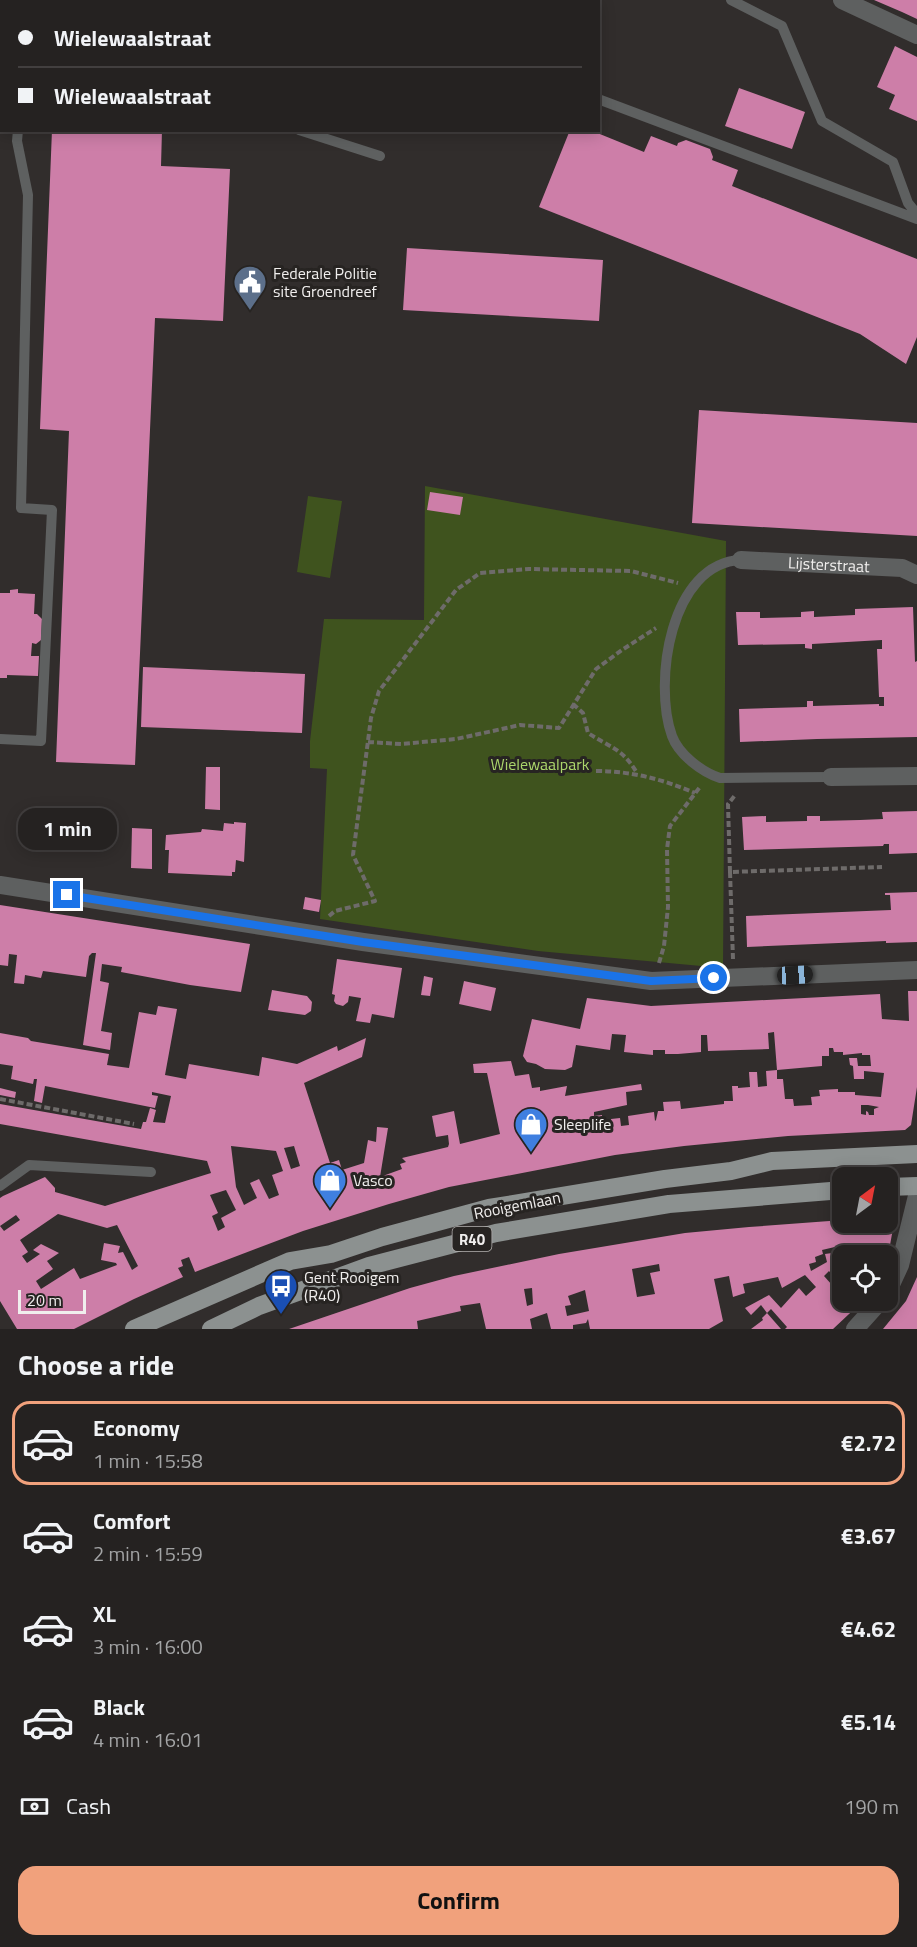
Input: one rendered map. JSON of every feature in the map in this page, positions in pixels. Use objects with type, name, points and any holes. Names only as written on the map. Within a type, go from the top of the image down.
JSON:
[{"type":"main road","name":"Rooigemlaan","points":[[134,1329],[290,1261],[331,1254],[382,1237],[489,1208],[665,1179],[731,1171],[772,1161],[917,1154]]},
{"type":"main road","points":[[898,1187],[917,1186]]},
{"type":"main road","name":"Rooigemlaan","points":[[211,1329],[259,1306],[369,1266],[496,1233],[669,1204],[832,1191]]},
{"type":"street","points":[[842,0],[917,35]]},
{"type":"street","name":"Lijsterstraat","points":[[741,560],[902,568],[917,575]]},
{"type":"street","points":[[831,777],[917,776]]},
{"type":"street","points":[[0,885],[363,942],[655,981],[917,970]]},
{"type":"street","points":[[898,1269],[917,1196]]},
{"type":"street","points":[[855,1329],[871,1311]]},
{"type":"lane","points":[[731,0],[782,26],[822,121],[893,162],[908,203],[917,214]]},
{"type":"lane","points":[[600,100],[917,219]]},
{"type":"lane","points":[[0,739],[41,741],[52,510],[21,508],[28,195],[17,141],[18,132]]},
{"type":"lane","points":[[305,132],[380,156]]},
{"type":"lane","points":[[741,560],[729,560],[713,567],[694,587],[678,616],[671,635],[665,692],[673,738],[685,754],[711,775],[720,778],[831,777]]},
{"type":"lane","points":[[0,1186],[29,1165],[151,1172]]},
{"type":"path","points":[[311,933],[335,911],[375,901],[353,855],[371,717],[379,691],[456,590],[480,573],[528,569],[631,571],[694,587]]},
{"type":"path","points":[[368,742],[401,744],[456,739],[520,725],[559,728],[596,669],[622,650],[678,616]]},
{"type":"path","points":[[573,704],[583,714],[588,733],[612,745],[632,765],[638,775]]},
{"type":"path","points":[[596,771],[623,771],[668,781],[695,793]]},
{"type":"path","points":[[655,981],[664,946],[668,907],[667,849],[670,826],[711,775]]},
{"type":"path","points":[[734,977],[728,804],[750,778]]},
{"type":"path","points":[[730,872],[882,867]]},
{"type":"path","points":[[0,1099],[134,1124]]},
{"type":"green space","name":"Wielewaalpark","points":[[425,486],[726,541],[723,968],[538,951],[320,919],[327,769],[310,768],[310,741],[324,619],[424,620]]},
{"type":"green space","points":[[308,496],[342,501],[330,578],[297,572]]},
{"type":"building","points":[[874,0],[917,0],[917,19],[902,12]]},
{"type":"building","points":[[895,46],[917,57],[917,121],[889,109],[895,95],[877,87]]},
{"type":"building","points":[[739,88],[805,112],[792,149],[725,126]]},
{"type":"building","points":[[52,132],[162,132],[161,166],[230,169],[223,321],[155,318],[135,765],[56,762],[69,431],[40,429]]},
{"type":"building","points":[[569,132],[595,132],[644,152],[651,136],[677,146],[678,143],[686,140],[710,149],[712,160],[738,170],[732,186],[917,259],[917,337],[906,364],[860,334],[539,207]]},
{"type":"building","points":[[407,248],[603,260],[599,321],[403,310]]},
{"type":"building","points":[[699,410],[917,423],[917,536],[692,523]]},
{"type":"building","points":[[430,492],[463,497],[460,515],[427,510]]},
{"type":"building","points":[[18,589],[18,593],[35,594],[34,614],[42,619],[41,640],[36,644],[32,643],[31,656],[39,656],[38,676],[7,675],[7,678],[0,678],[0,593],[10,593],[10,590]]},
{"type":"building","points":[[913,607],[915,662],[917,661],[917,737],[740,742],[739,709],[807,707],[807,701],[813,701],[813,706],[879,704],[879,706],[884,706],[884,697],[879,697],[877,649],[882,649],[882,640],[812,644],[812,649],[805,648],[805,644],[738,645],[736,612],[760,612],[760,618],[801,617],[801,612],[814,611],[814,617],[855,615],[855,609]]},
{"type":"building","points":[[143,667],[305,674],[302,733],[141,727]]},
{"type":"building","points":[[206,767],[220,767],[220,810],[205,809]]},
{"type":"building","points":[[917,811],[917,853],[889,854],[889,844],[744,850],[742,817],[766,816],[766,822],[807,821],[807,816],[820,816],[820,821],[860,820],[883,819],[882,812]]},
{"type":"building","points":[[234,822],[246,823],[244,862],[236,860],[235,872],[232,872],[232,876],[168,873],[169,850],[165,850],[166,835],[201,832],[202,829],[223,831],[224,823],[234,824]]},
{"type":"building","points":[[132,828],[152,829],[152,869],[131,868]]},
{"type":"building","points":[[917,892],[917,942],[886,943],[886,941],[747,947],[746,916],[891,910],[890,895],[885,895],[885,893]]},
{"type":"building","points":[[305,897],[321,900],[319,912],[303,909]]},
{"type":"building","points":[[0,905],[250,944],[241,992],[121,972],[122,967],[102,964],[100,981],[109,983],[101,1031],[112,1033],[110,1050],[83,1045],[96,953],[89,956],[86,977],[43,971],[41,978],[25,975],[24,984],[14,983],[17,955],[9,954],[8,966],[0,965]]},
{"type":"building","points":[[337,959],[402,968],[394,1018],[372,1014],[370,1023],[356,1021],[361,998],[349,996],[348,1002],[343,1006],[336,1004],[335,995],[332,994]]},
{"type":"building","points":[[424,976],[433,978],[430,996],[421,995]]},
{"type":"building","points":[[464,981],[496,988],[491,1011],[459,1004]]},
{"type":"building","points":[[272,990],[307,996],[312,1002],[311,1011],[305,1015],[268,1010]]},
{"type":"building","points":[[908,991],[917,991],[917,1087],[911,1125],[905,1130],[788,1136],[684,1146],[615,1155],[449,1187],[303,1231],[195,1272],[189,1257],[181,1260],[183,1266],[178,1268],[183,1277],[74,1329],[17,1329],[0,1301],[0,1226],[0,1198],[3,1196],[45,1177],[55,1188],[55,1192],[105,1206],[211,1173],[207,1161],[0,1124],[0,1104],[141,1129],[143,1122],[146,1122],[150,1108],[156,1110],[153,1122],[165,1123],[171,1096],[152,1092],[152,1095],[158,1096],[155,1108],[45,1086],[42,1103],[34,1101],[37,1079],[34,1079],[33,1084],[11,1079],[13,1066],[0,1064],[0,1033],[28,1038],[31,1041],[109,1054],[107,1065],[129,1068],[139,1012],[156,1015],[158,1006],[177,1009],[165,1075],[186,1079],[189,1064],[259,1076],[262,1057],[297,1064],[337,1046],[338,1051],[366,1038],[362,1057],[304,1083],[330,1163],[339,1160],[342,1170],[364,1163],[368,1140],[376,1142],[377,1127],[388,1128],[380,1177],[402,1169],[400,1164],[406,1162],[402,1158],[448,1147],[448,1135],[436,1137],[432,1116],[454,1111],[460,1144],[500,1134],[487,1073],[474,1073],[473,1064],[511,1061],[515,1076],[529,1074],[532,1088],[540,1087],[540,1091],[567,1086],[565,1096],[641,1084],[642,1090],[626,1092],[627,1105],[594,1112],[594,1116],[602,1115],[602,1129],[612,1127],[611,1119],[620,1118],[621,1126],[629,1125],[628,1116],[654,1112],[655,1121],[658,1111],[664,1111],[663,1102],[680,1101],[681,1109],[733,1101],[732,1086],[750,1087],[749,1072],[757,1072],[758,1087],[767,1086],[766,1071],[777,1070],[774,1032],[768,1033],[769,1049],[708,1051],[707,1035],[701,1035],[701,1052],[665,1054],[665,1050],[653,1050],[653,1055],[624,1052],[626,1035],[612,1034],[610,1050],[576,1045],[572,1067],[565,1070],[545,1069],[527,1062],[523,1056],[532,1019],[580,1029],[587,998],[651,1006],[880,994],[882,1019],[909,1021]],"holes":[[[829,1048],[833,1048],[834,1052],[843,1052],[843,1055],[862,1053],[862,1055],[870,1055],[871,1066],[858,1066],[857,1058],[849,1058],[850,1065],[853,1066],[854,1079],[864,1079],[864,1071],[884,1073],[881,1097],[855,1095],[855,1092],[838,1092],[838,1089],[819,1090],[820,1096],[811,1097],[812,1105],[794,1106],[793,1099],[785,1099],[783,1079],[777,1079],[777,1070],[822,1066],[822,1056],[829,1056]],[[861,1105],[879,1107],[874,1109],[874,1115],[869,1115],[866,1111],[866,1115],[861,1114]],[[231,1146],[276,1151],[283,1171],[272,1175],[279,1195],[269,1199],[259,1179],[250,1183],[257,1198],[244,1205],[236,1187]],[[294,1146],[300,1166],[291,1169],[284,1148]],[[226,1190],[236,1210],[221,1218],[225,1227],[218,1231],[212,1216],[218,1213],[210,1195]],[[58,1214],[107,1228],[117,1225],[138,1266],[132,1270],[123,1252],[118,1253],[120,1246],[104,1243],[101,1260],[117,1265],[80,1279],[74,1268],[41,1289],[36,1281],[53,1269],[47,1261],[59,1253],[41,1244],[33,1250],[40,1254],[27,1263],[22,1256],[28,1252],[20,1240]],[[16,1215],[20,1220],[4,1231],[0,1226]]]},
{"type":"building","points":[[0,1088],[16,1092],[15,1098],[0,1095]]},
{"type":"building","points":[[832,1221],[832,1233],[892,1233],[890,1245],[832,1245],[832,1248],[822,1250],[823,1254],[815,1257],[816,1262],[809,1264],[811,1271],[827,1262],[825,1254],[832,1253],[832,1275],[829,1271],[824,1276],[832,1285],[832,1311],[852,1311],[833,1329],[785,1329],[787,1327],[771,1309],[767,1313],[761,1305],[751,1315],[745,1308],[769,1295],[781,1308],[799,1288],[806,1296],[816,1287],[805,1275],[782,1288],[778,1277],[743,1284],[745,1293],[733,1297],[729,1276],[714,1279],[723,1321],[709,1329],[590,1329],[588,1319],[586,1323],[573,1325],[573,1329],[551,1329],[547,1313],[530,1319],[532,1329],[486,1329],[480,1303],[460,1306],[461,1311],[417,1321],[418,1329],[289,1329],[410,1288],[454,1276],[559,1254],[685,1233]],"holes":[[[659,1264],[660,1271],[650,1273],[655,1294],[637,1297],[632,1269]],[[532,1288],[533,1304],[527,1306],[524,1289]],[[585,1290],[589,1311],[567,1316],[565,1306],[571,1305],[568,1296]]]},
{"type":"building","points":[[917,1277],[917,1329],[883,1329],[898,1311],[906,1301]]},
{"type":"building","points":[[767,1313],[781,1329],[751,1329],[763,1320],[762,1318]]},
{"type":"place","name":"Federale Politie site Groendreef","points":[[250,311]]},
{"type":"place","name":"Sleeplife","points":[[531,1153]]},
{"type":"place","name":"Vasco","points":[[330,1209]]},
{"type":"place","name":"Gent Rooigem (R40)","points":[[281,1315]]},
{"type":"route","points":[[67,895],[363,942],[651,981],[714,978]]}]
